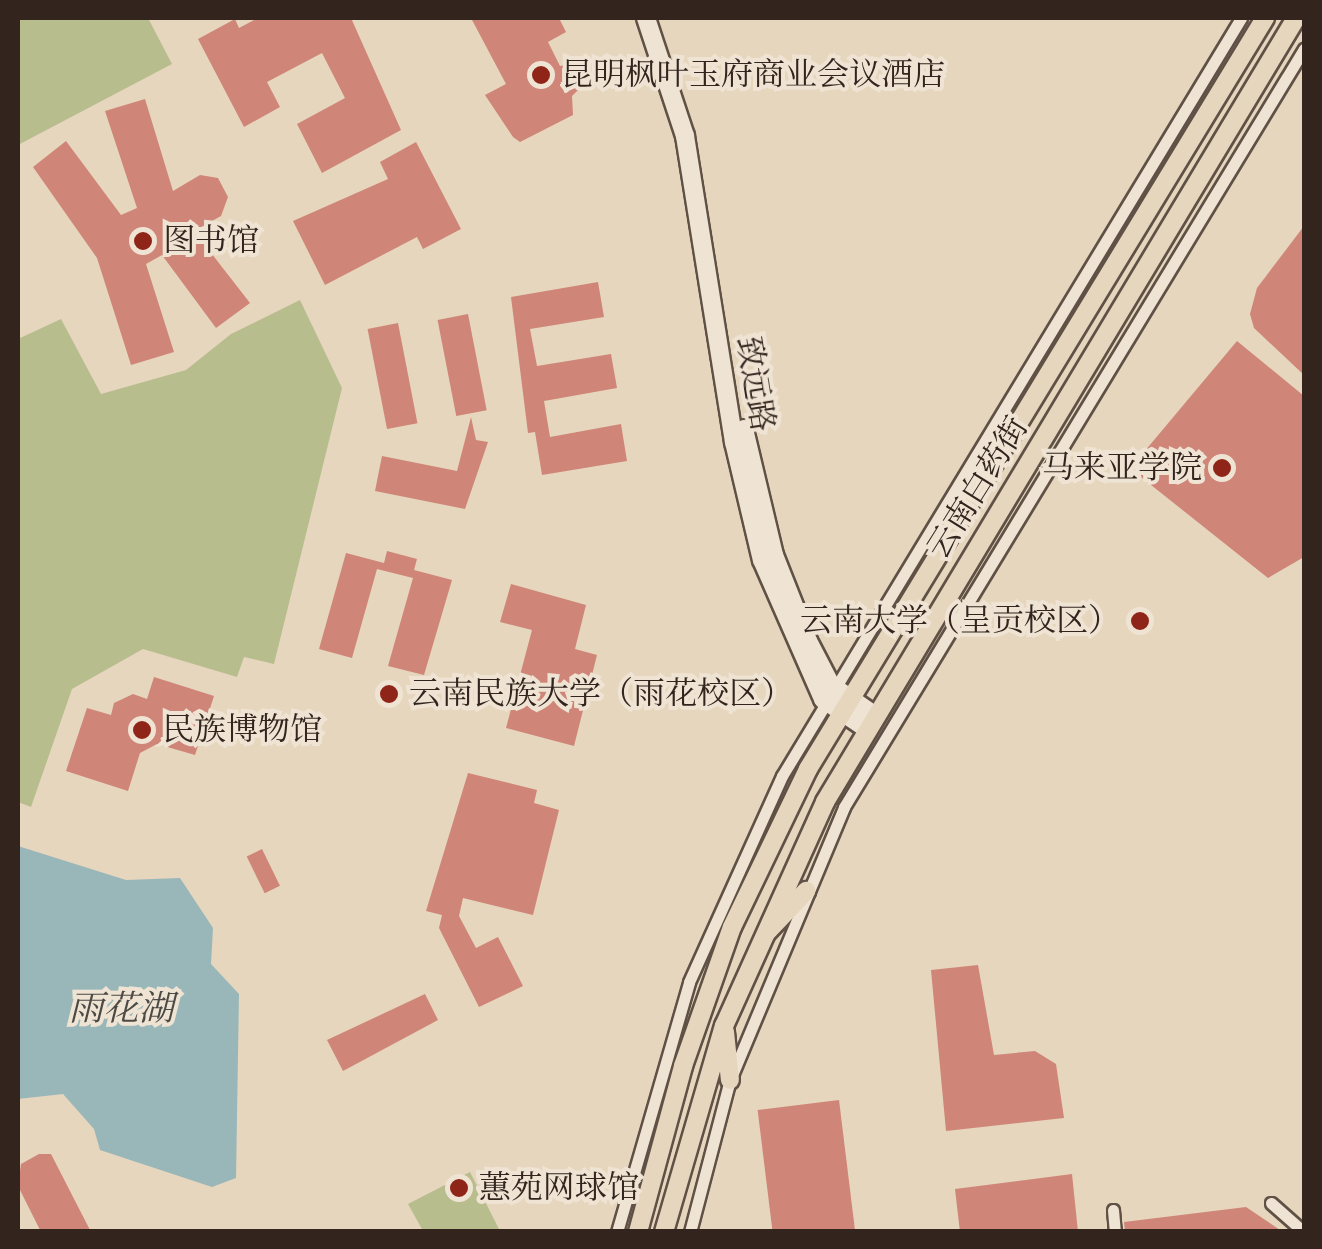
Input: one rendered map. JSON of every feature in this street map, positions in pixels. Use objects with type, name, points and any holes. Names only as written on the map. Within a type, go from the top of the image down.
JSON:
[{"type":"main road","name":"致远路","points":[[646,18],[684,136],[746,504],[784,618],[827,692],[870,722]]},
{"type":"main road","name":"致远路","points":[[659,18],[706,182],[758,496],[827,692]]},
{"type":"main road","name":"云南白药街","points":[[638,1232],[720,958],[808,769],[1266,18]]},
{"type":"main road","name":"云南白药街","points":[[664,1232],[724,1026],[756,944],[834,786],[1296,18]]},
{"type":"main road","points":[[890,630],[898,646],[916,646]]},
{"type":"main road","points":[[808,769],[827,770],[834,786]]},
{"type":"main road","points":[[756,944],[806,891]]},
{"type":"main road","points":[[724,1026],[730,1080]]},
{"type":"street","points":[[618,1232],[689,982],[827,692],[1241,18]]},
{"type":"street","points":[[690,1232],[730,1080],[806,891],[882,740],[1304,49]]},
{"type":"street","points":[[1271,1202],[1304,1232]]},
{"type":"street","points":[[1113,1210],[1116,1232]]},
{"type":"green space","points":[[18,18],[148,18],[172,64],[18,145]]},
{"type":"green space","points":[[300,300],[342,388],[274,664],[244,657],[237,677],[143,649],[72,689],[31,807],[18,802],[18,339],[61,319],[101,394],[186,370],[231,334]]},
{"type":"green space","name":"蕙苑网球馆","points":[[470,1172],[500,1231],[423,1231],[408,1204]]},
{"type":"water","name":"雨花湖","points":[[18,846],[126,880],[180,878],[213,928],[211,964],[239,994],[236,1178],[212,1187],[100,1150],[94,1129],[63,1094],[18,1099]]},
{"type":"building","points":[[258,18],[351,18],[401,130],[322,173],[297,124],[345,98],[322,53],[267,82],[280,107],[244,127],[198,39],[235,19],[239,28]]},
{"type":"building","name":"昆明枫叶玉府商业会议酒店","points":[[471,18],[559,18],[566,32],[548,42],[560,66],[575,63],[585,83],[572,96],[573,115],[520,142],[513,137],[485,95],[506,84]]},
{"type":"building","name":"图书馆","points":[[145,99],[173,191],[200,175],[218,178],[228,197],[221,216],[194,231],[250,303],[216,328],[162,255],[146,264],[174,352],[131,365],[97,258],[33,167],[66,141],[121,215],[137,208],[105,111]]},
{"type":"building","points":[[416,142],[461,229],[423,249],[417,237],[325,285],[293,221],[388,179],[380,162]]},
{"type":"building","points":[[1304,226],[1304,375],[1254,328],[1250,314],[1257,288]]},
{"type":"building","points":[[598,282],[604,317],[530,329],[537,366],[611,354],[617,388],[544,401],[550,437],[621,424],[627,461],[542,475],[535,432],[528,433],[511,297]]},
{"type":"building","points":[[468,314],[487,410],[456,416],[438,320]]},
{"type":"building","points":[[398,323],[417,423],[387,429],[368,329]]},
{"type":"building","name":"马来亚学院","points":[[1237,341],[1304,396],[1304,557],[1268,578],[1141,477],[1139,458]]},
{"type":"building","points":[[471,417],[476,440],[488,442],[465,509],[375,491],[382,456],[457,471]]},
{"type":"building","points":[[387,551],[417,559],[414,570],[452,580],[424,675],[388,666],[413,578],[377,569],[352,658],[319,649],[346,553],[384,563]]},
{"type":"building","points":[[511,584],[586,605],[575,649],[597,655],[574,746],[506,728],[532,630],[500,622]]},
{"type":"building","name":"民族博物馆","points":[[154,677],[214,696],[195,755],[157,744],[140,753],[128,791],[66,771],[87,708],[111,715],[114,703],[133,694],[147,699]]},
{"type":"building","points":[[468,773],[537,790],[534,803],[559,810],[533,915],[463,898],[459,916],[476,948],[498,937],[523,986],[479,1007],[439,928],[442,915],[426,911]]},
{"type":"building","points":[[262,849],[280,886],[265,893],[247,856]]},
{"type":"building","points":[[978,965],[994,1055],[1035,1051],[1056,1064],[1064,1118],[946,1131],[931,970]]},
{"type":"building","points":[[425,994],[438,1020],[343,1071],[327,1040]]},
{"type":"building","points":[[839,1100],[855,1232],[773,1232],[758,1110]]},
{"type":"building","points":[[39,1154],[51,1154],[91,1232],[41,1232],[18,1186],[21,1164]]},
{"type":"building","points":[[1072,1174],[1078,1232],[960,1232],[955,1189]]},
{"type":"building","points":[[1246,1207],[1283,1232],[1125,1232],[1124,1222]]},
{"type":"place","name":"昆明枫叶玉府商业会议酒店","points":[[541,75]]},
{"type":"place","name":"图书馆","points":[[143,241]]},
{"type":"place","name":"马来亚学院","points":[[1222,468]]},
{"type":"place","name":"云南大学（呈贡校区）","points":[[1140,621]]},
{"type":"place","name":"云南民族大学（雨花校区）","points":[[389,694]]},
{"type":"place","name":"民族博物馆","points":[[142,730]]},
{"type":"place","name":"蕙苑网球馆","points":[[459,1188]]}]
